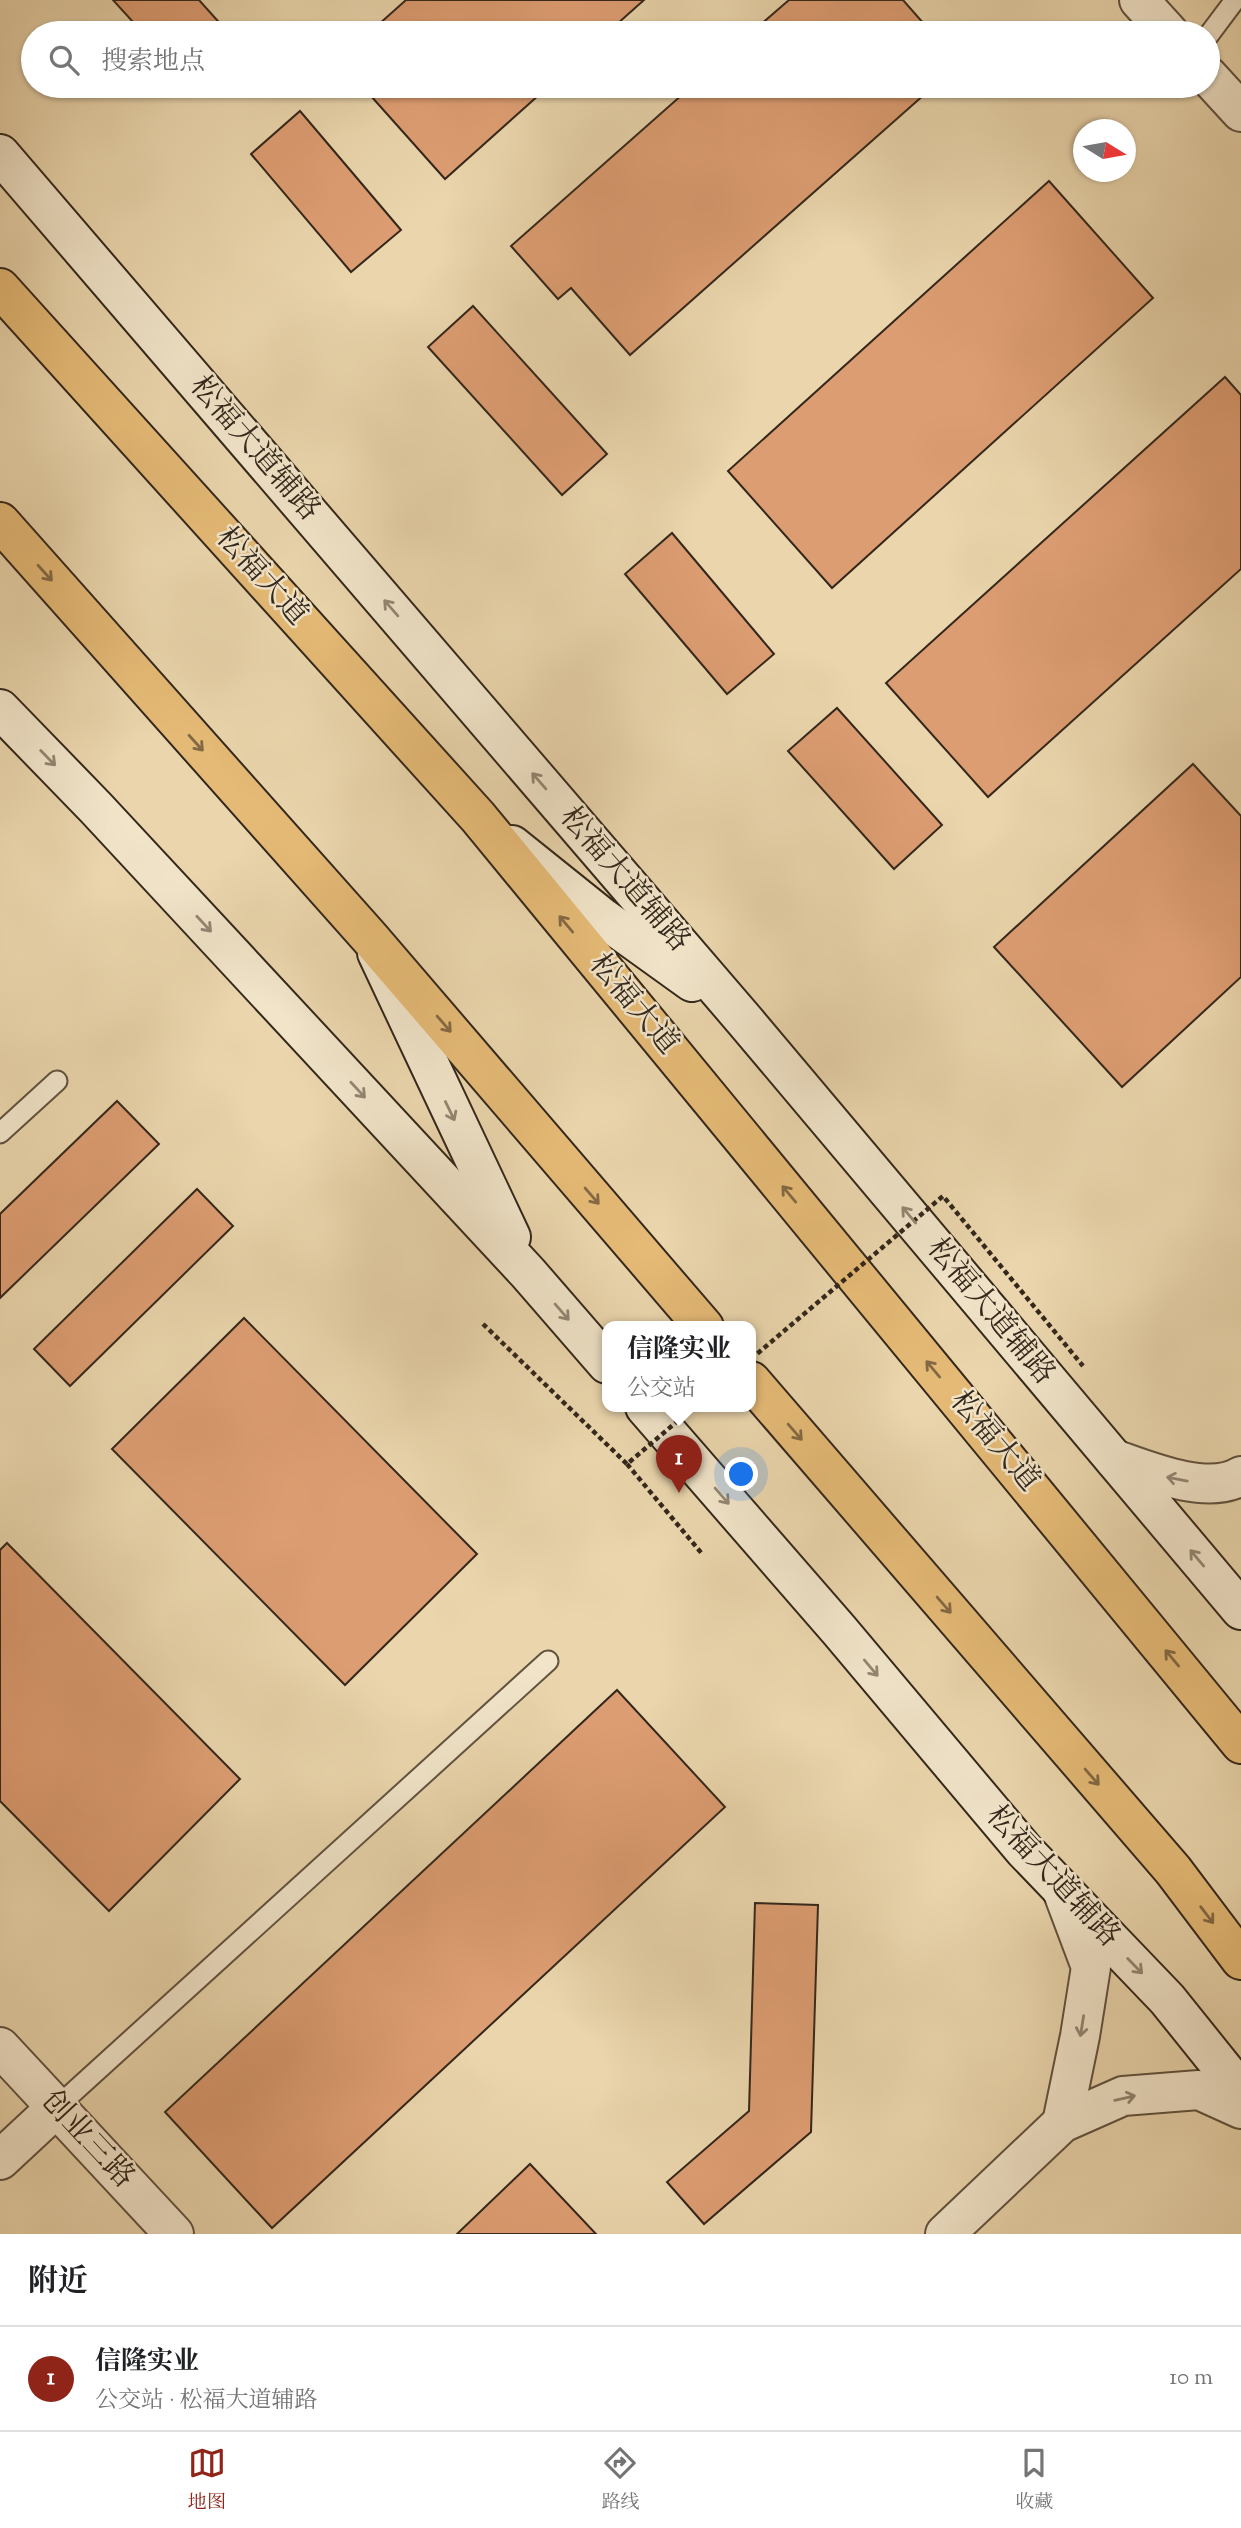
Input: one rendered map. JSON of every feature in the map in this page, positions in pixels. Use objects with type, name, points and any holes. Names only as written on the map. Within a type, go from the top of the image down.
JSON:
[{"type":"main road","points":[[1139,0],[1158,21]]},
{"type":"main road","points":[[1220,89],[1241,112]]},
{"type":"main road","name":"松福大道辅路","points":[[0,154],[745,1021],[1241,1611]]},
{"type":"main road","name":"松福大道","points":[[0,288],[478,817],[1241,1744]]},
{"type":"main road","points":[[0,522],[370,939],[699,1321]]},
{"type":"main road","points":[[0,709],[96,808],[528,1273],[602,1358]]},
{"type":"main road","points":[[478,817],[603,918],[745,1021]]},
{"type":"main road","points":[[370,939],[528,1273]]},
{"type":"main road","points":[[756,1387],[1173,1871],[1241,1960]]},
{"type":"main road","name":"松福大道辅路","points":[[649,1412],[839,1630],[1024,1850],[1167,1999],[1241,2091]]},
{"type":"main road","points":[[1114,1459],[1177,1481],[1229,1483],[1241,1476]]},
{"type":"main road","points":[[1062,1890],[1091,1966],[1062,2123]]},
{"type":"main road","name":"创业三路","points":[[0,2047],[174,2234]]},
{"type":"main road","points":[[946,2234],[1062,2123],[1123,2096],[1199,2091],[1241,2109]]},
{"type":"main road","points":[[0,2160],[57,2107]]},
{"type":"lane","points":[[1219,21],[1235,0]]},
{"type":"lane","points":[[0,1133],[57,1081]]},
{"type":"lane","points":[[57,2107],[548,1661]]},
{"type":"path","points":[[756,1355],[943,1196],[1083,1366]]},
{"type":"path","points":[[483,1324],[627,1465],[703,1556]]},
{"type":"path","points":[[627,1465],[688,1412]]},
{"type":"building","points":[[113,0],[199,0],[218,21],[132,21]]},
{"type":"building","points":[[406,0],[644,0],[620,21],[382,21]]},
{"type":"building","points":[[789,0],[903,0],[921,21],[765,21]]},
{"type":"building","points":[[373,98],[536,98],[445,179]]},
{"type":"building","points":[[678,98],[920,98],[630,355],[571,288],[558,299],[511,246]]},
{"type":"building","points":[[300,111],[401,230],[351,272],[251,154]]},
{"type":"building","points":[[1049,181],[1153,298],[832,588],[728,471]]},
{"type":"building","points":[[473,306],[607,454],[562,495],[428,347]]},
{"type":"building","points":[[1225,377],[1241,395],[1241,569],[988,797],[886,683]]},
{"type":"building","points":[[672,533],[774,654],[727,694],[625,574]]},
{"type":"building","points":[[837,708],[942,825],[894,869],[788,751]]},
{"type":"building","points":[[1193,764],[1241,816],[1241,977],[1122,1087],[994,947]]},
{"type":"building","points":[[117,1101],[159,1144],[0,1298],[0,1214]]},
{"type":"building","points":[[197,1189],[233,1226],[70,1386],[34,1349]]},
{"type":"building","points":[[244,1318],[477,1554],[345,1685],[112,1449]]},
{"type":"building","points":[[7,1543],[240,1779],[109,1911],[0,1801],[0,1550]]},
{"type":"building","points":[[617,1690],[725,1807],[272,2228],[165,2112]]},
{"type":"building","points":[[755,1903],[818,1905],[811,2132],[704,2224],[667,2182],[749,2111]]},
{"type":"building","points":[[530,2164],[596,2234],[457,2234]]},
{"type":"place","name":"信隆实业","points":[[679,1493]]}]
